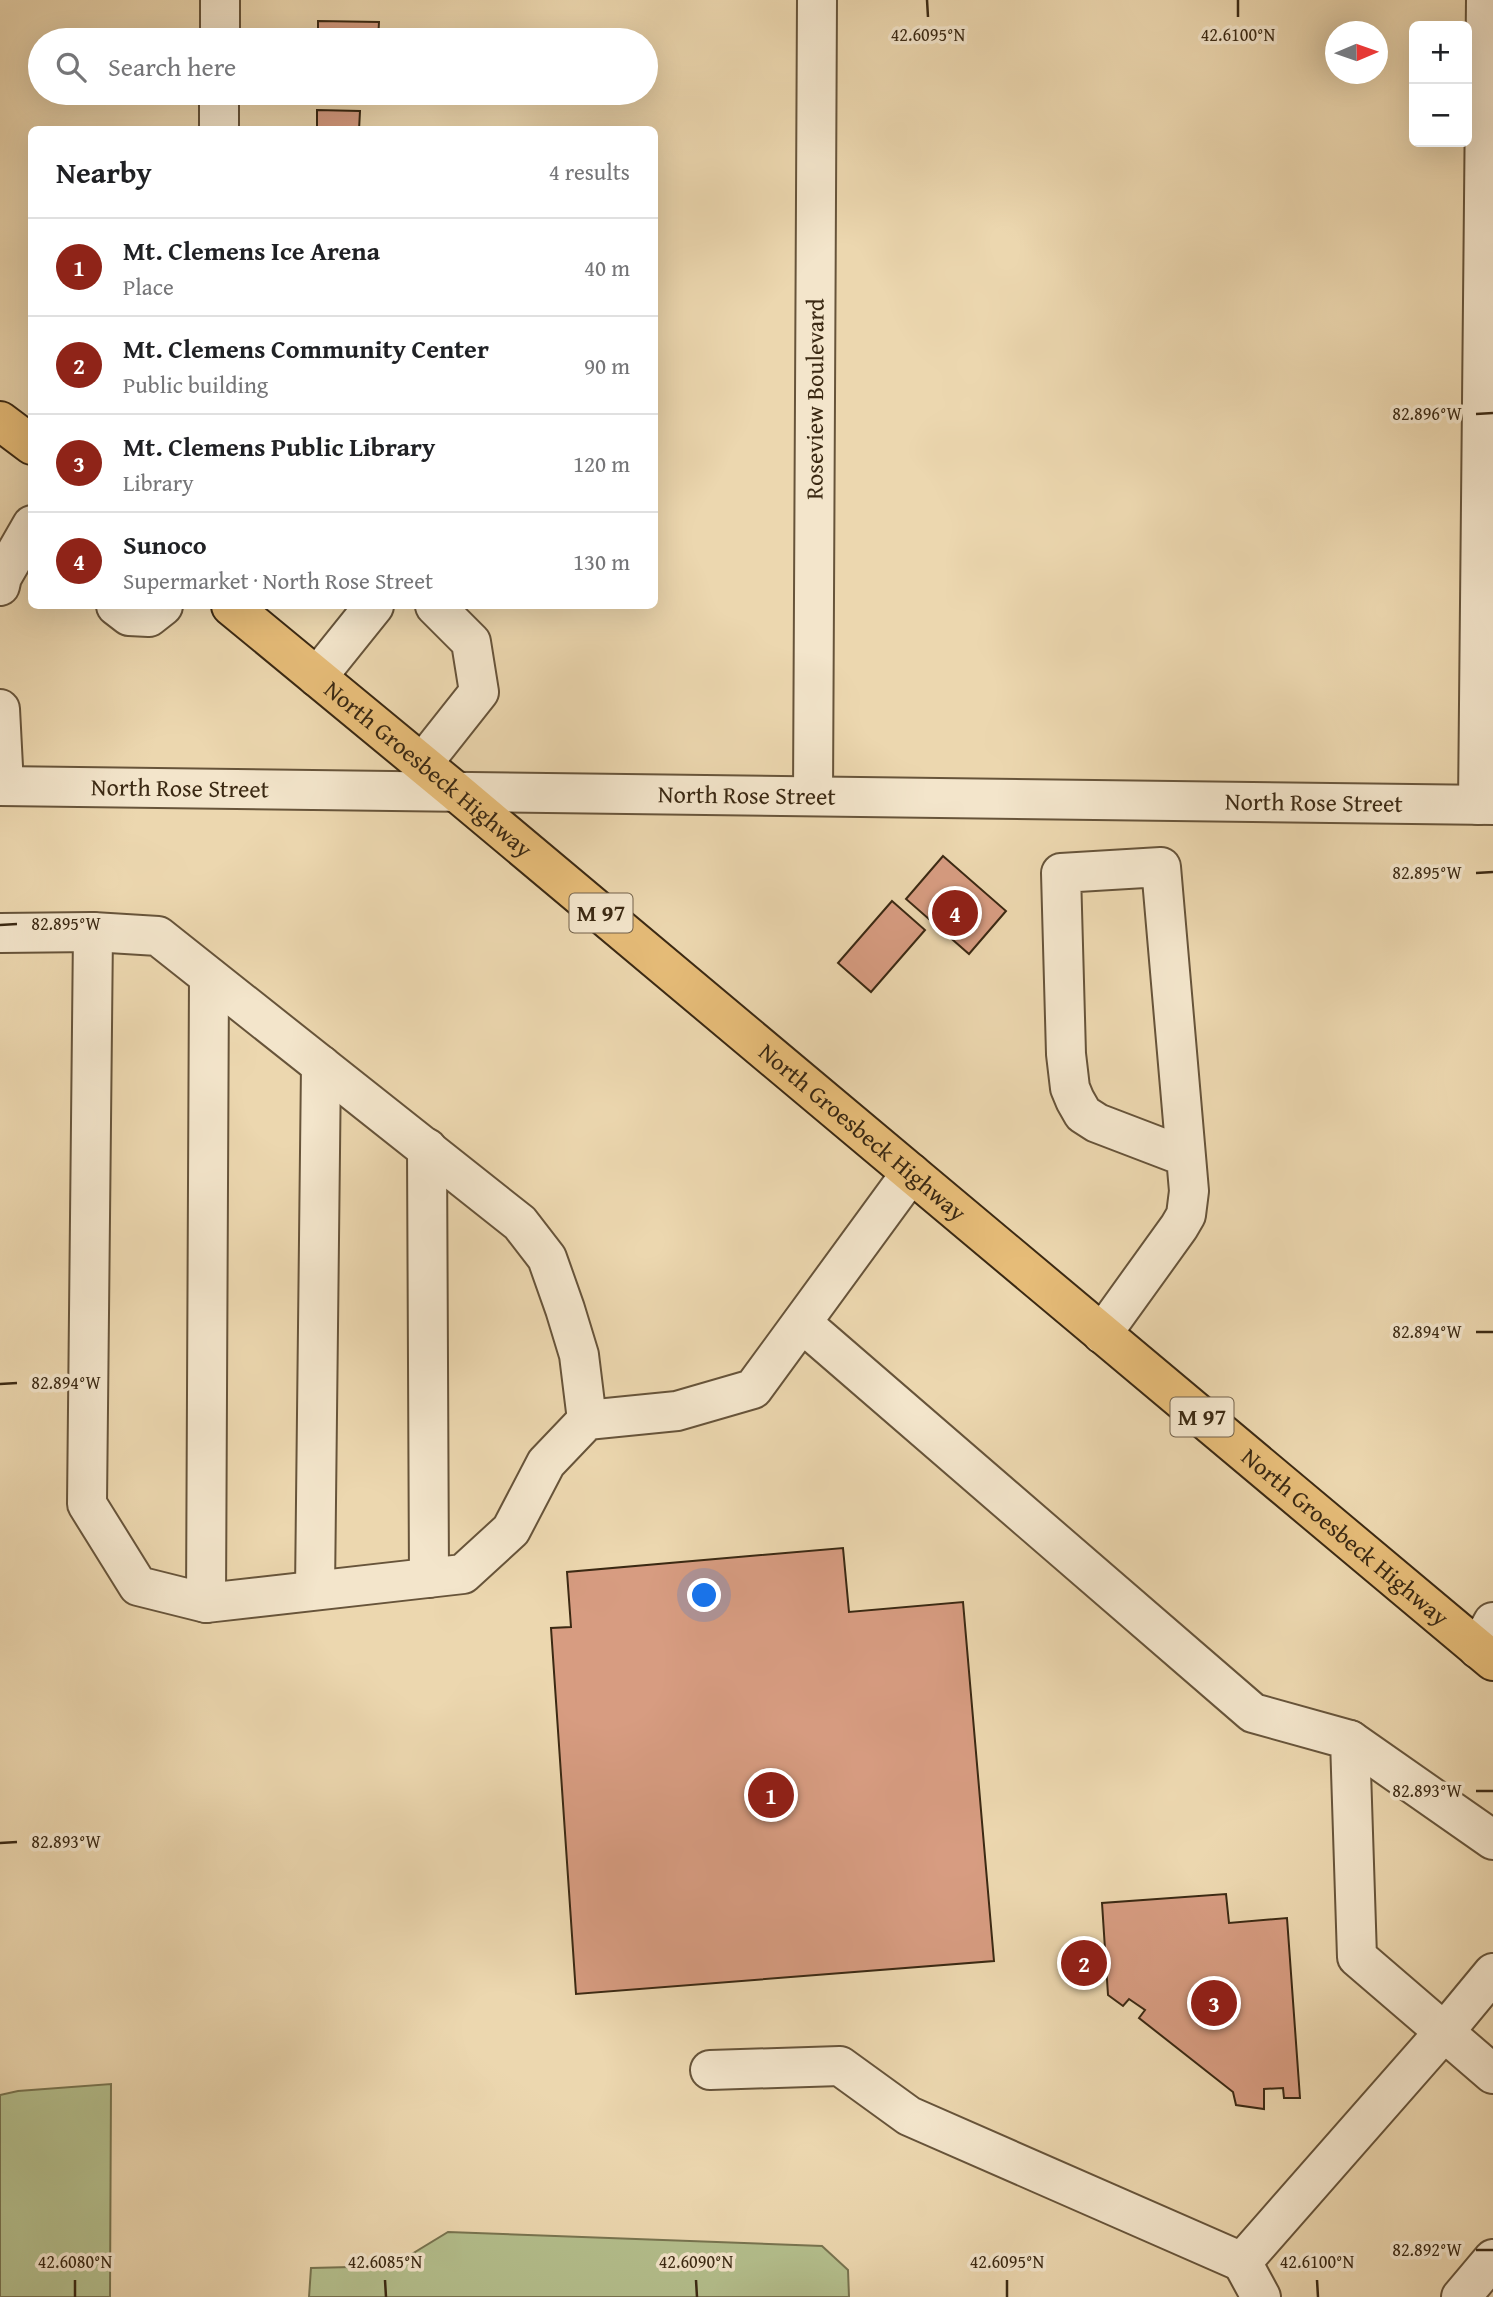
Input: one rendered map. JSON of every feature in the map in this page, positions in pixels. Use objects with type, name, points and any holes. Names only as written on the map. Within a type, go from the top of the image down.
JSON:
[{"type":"main road","points":[[0,421],[28,442]]},
{"type":"main road","name":"North Groesbeck Highway","points":[[235,609],[1102,1334],[1488,1644]]},
{"type":"street","points":[[219,28],[220,0]]},
{"type":"street","name":"Roseview Boulevard","points":[[813,796],[817,0]]},
{"type":"street","points":[[1485,805],[1486,0]]},
{"type":"street","points":[[219,105],[219,126]]},
{"type":"street","points":[[0,586],[2,578],[28,537]]},
{"type":"street","points":[[120,609],[129,616],[149,617],[159,609]]},
{"type":"street","points":[[317,677],[372,609]]},
{"type":"street","points":[[422,764],[479,692],[471,642],[438,609]]},
{"type":"street","points":[[0,709],[2,786]]},
{"type":"street","name":"North Rose Street","points":[[2,786],[1485,805]]},
{"type":"street","points":[[1102,1334],[1186,1215],[1189,1191],[1161,867],[1061,873],[1066,1054],[1070,1088],[1075,1100],[1083,1114],[1097,1123],[1186,1157]]},
{"type":"street","points":[[93,932],[87,1504],[138,1586],[206,1603],[463,1574],[511,1530],[546,1463],[587,1420],[677,1410],[753,1390],[911,1173]]},
{"type":"street","points":[[0,933],[93,932],[158,936],[520,1223],[547,1258],[565,1309],[579,1355],[587,1420]]},
{"type":"street","points":[[206,1603],[209,976]]},
{"type":"street","points":[[315,1590],[321,1065]]},
{"type":"street","points":[[426,1148],[429,1577]]},
{"type":"street","points":[[802,1323],[1253,1713],[1350,1741],[1493,1840]]},
{"type":"street","points":[[1350,1741],[1357,1957],[1493,2074]]},
{"type":"street","points":[[1242,2262],[1493,1973]]},
{"type":"street","points":[[710,2070],[840,2066],[909,2116],[1242,2262],[1261,2297]]},
{"type":"street","points":[[1461,2297],[1493,2259]]},
{"type":"green space","points":[[111,2084],[110,2297],[0,2297],[0,2095],[18,2091]]},
{"type":"green space","points":[[448,2232],[822,2246],[848,2270],[849,2297],[309,2297],[311,2268],[392,2266]]},
{"type":"building","points":[[318,21],[379,22],[379,28],[318,28]]},
{"type":"building","points":[[317,110],[360,111],[359,126],[317,126]]},
{"type":"building","points":[[943,856],[1006,911],[969,954],[906,899]]},
{"type":"building","points":[[892,901],[925,930],[871,992],[838,963]]},
{"type":"building","points":[[843,1548],[849,1612],[963,1602],[994,1961],[576,1994],[551,1628],[571,1627],[567,1572]]},
{"type":"building","points":[[1226,1894],[1229,1923],[1287,1918],[1300,2098],[1284,2098],[1283,2088],[1264,2089],[1264,2109],[1236,2105],[1233,2092],[1139,2018],[1145,2010],[1129,1999],[1123,2006],[1108,1995],[1102,1903]]},
{"type":"place","name":"Sunoco","points":[[955,913]]},
{"type":"place","name":"Mt. Clemens Ice Arena","points":[[771,1795]]},
{"type":"place","name":"Mt. Clemens Community Center","points":[[1084,1963]]},
{"type":"place","name":"Mt. Clemens Public Library","points":[[1214,2003]]}]
